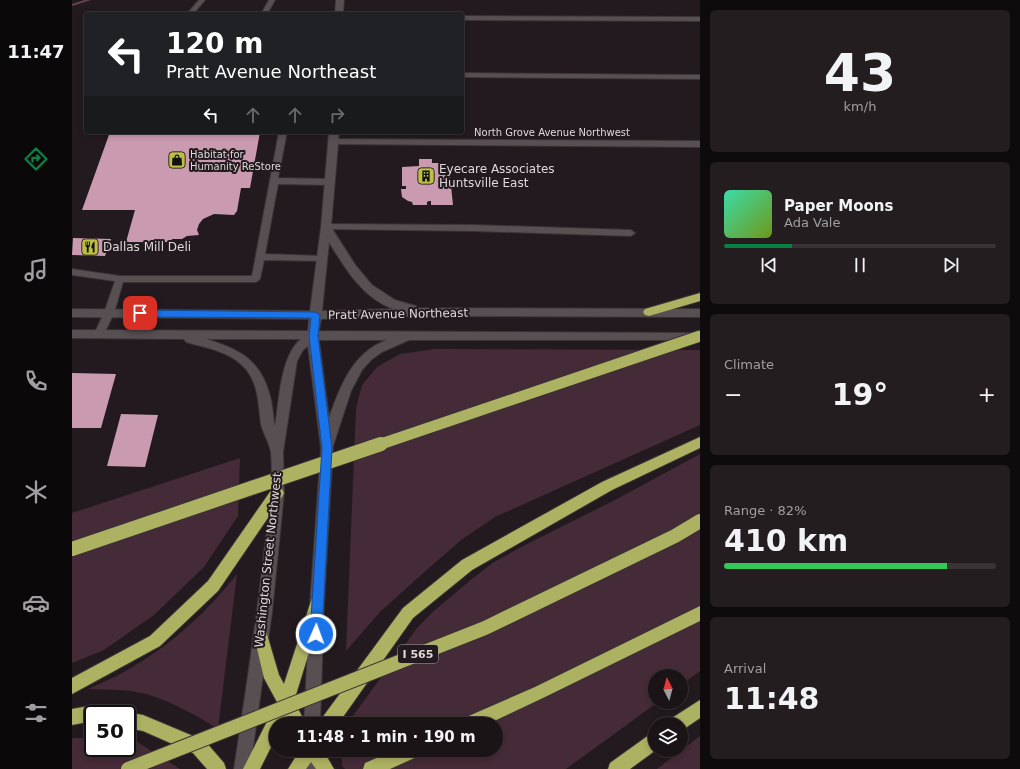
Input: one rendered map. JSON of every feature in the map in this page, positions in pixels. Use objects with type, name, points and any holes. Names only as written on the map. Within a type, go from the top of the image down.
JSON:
[{"type":"highway","points":[[649,312],[700,297]]},
{"type":"highway","points":[[72,549],[700,337]]},
{"type":"highway","points":[[333,717],[408,613],[467,565],[564,508],[700,442]]},
{"type":"highway","points":[[72,686],[155,642],[212,586],[277,493]]},
{"type":"highway","name":"I 565","points":[[128,769],[485,628],[675,536],[700,521]]},
{"type":"highway","points":[[251,769],[286,701],[317,604]]},
{"type":"highway","points":[[485,717],[540,692],[700,613]]},
{"type":"highway","points":[[261,636],[272,678],[294,717]]},
{"type":"highway","points":[[688,717],[700,708]]},
{"type":"highway","points":[[72,717],[84,715]]},
{"type":"highway","points":[[136,722],[143,723],[199,747],[218,769]]},
{"type":"highway","points":[[616,769],[648,746]]},
{"type":"highway","points":[[296,769],[305,757]]},
{"type":"highway","points":[[317,757],[326,769]]},
{"type":"highway","points":[[371,769],[398,757]]},
{"type":"main road","points":[[339,12],[340,0]]},
{"type":"main road","points":[[464,18],[700,19]]},
{"type":"main road","points":[[312,717],[317,604],[327,448],[313,336],[326,227],[333,137]]},
{"type":"main road","name":"North Grove Avenue Northwest","points":[[333,137],[700,144]]},
{"type":"main road","points":[[326,227],[351,268],[370,289],[388,302],[422,312]]},
{"type":"main road","name":"Pratt Avenue Northeast","points":[[72,313],[315,315],[422,312],[700,313]]},
{"type":"main road","name":"Pratt Avenue Northeast","points":[[72,334],[700,337]]},
{"type":"main road","points":[[173,335],[226,349],[247,361],[254,369],[261,386],[265,401],[268,430],[277,452]]},
{"type":"main road","name":"Washington Street Northwest","points":[[242,769],[265,612],[277,493],[277,452],[291,361],[299,348],[313,336]]},
{"type":"main road","points":[[327,448],[345,394],[355,371],[378,348],[410,336]]},
{"type":"main road","points":[[310,769],[311,757]]},
{"type":"lane","points":[[192,12],[202,0]]},
{"type":"lane","points":[[265,12],[272,0]]},
{"type":"lane","points":[[464,75],[700,77]]},
{"type":"lane","points":[[72,272],[120,279],[256,279],[283,134]]},
{"type":"lane","points":[[274,181],[329,182]]},
{"type":"lane","points":[[326,227],[474,228],[631,233]]},
{"type":"lane","points":[[260,257],[322,258]]},
{"type":"lane","points":[[99,334],[109,313],[120,279]]},
{"type":"shaded area","points":[[435,349],[700,350],[700,425],[495,517],[461,540],[421,575],[380,612],[346,651],[356,408],[362,385],[377,367],[400,354]]},
{"type":"shaded area","points":[[700,454],[700,671],[688,680],[688,669],[648,669],[648,709],[566,769],[345,769],[342,766],[341,757],[503,757],[503,717],[352,717],[417,628],[435,610],[473,578],[494,562],[613,501]]},
{"type":"shaded area","points":[[240,458],[238,516],[204,567],[154,615],[104,650],[72,663],[72,513]]},
{"type":"shaded area","points":[[237,574],[218,729],[174,704],[146,694],[124,690],[88,689],[129,669],[174,638],[188,627],[213,602]]},
{"type":"shaded area","points":[[700,736],[700,769],[657,769],[673,757],[688,757],[688,745]]},
{"type":"shaded area","points":[[72,738],[84,738],[84,757],[136,757],[136,741],[180,769],[72,769]]},
{"type":"building","name":"Habitat for Humanity ReStore","points":[[109,134],[260,134],[250,188],[241,188],[237,211],[234,215],[214,214],[203,219],[197,230],[199,235],[187,236],[182,239],[172,239],[171,242],[126,242],[135,210],[82,210]]},
{"type":"building","name":"Eyecare Associates Huntsville East","points":[[419,159],[432,159],[432,163],[439,163],[439,166],[449,166],[453,205],[431,205],[431,201],[429,201],[427,202],[427,205],[413,205],[412,202],[402,197],[401,189],[406,189],[406,186],[402,186],[402,167],[419,166]]},
{"type":"building","name":"Dallas Mill Deli","points":[[73,238],[111,239],[105,256],[72,255]]},
{"type":"building","points":[[72,373],[116,374],[101,428],[72,428]]},
{"type":"building","points":[[121,414],[158,415],[145,467],[107,466]]},
{"type":"waterway","points":[[72,5],[89,0]]},
{"type":"place","name":"Habitat for Humanity ReStore","points":[[177,160]]},
{"type":"place","name":"Eyecare Associates Huntsville East","points":[[426,176]]},
{"type":"place","name":"Dallas Mill Deli","points":[[90,247]]},
{"type":"route","points":[[140,313],[315,315],[313,336],[327,448],[316,634]]}]
